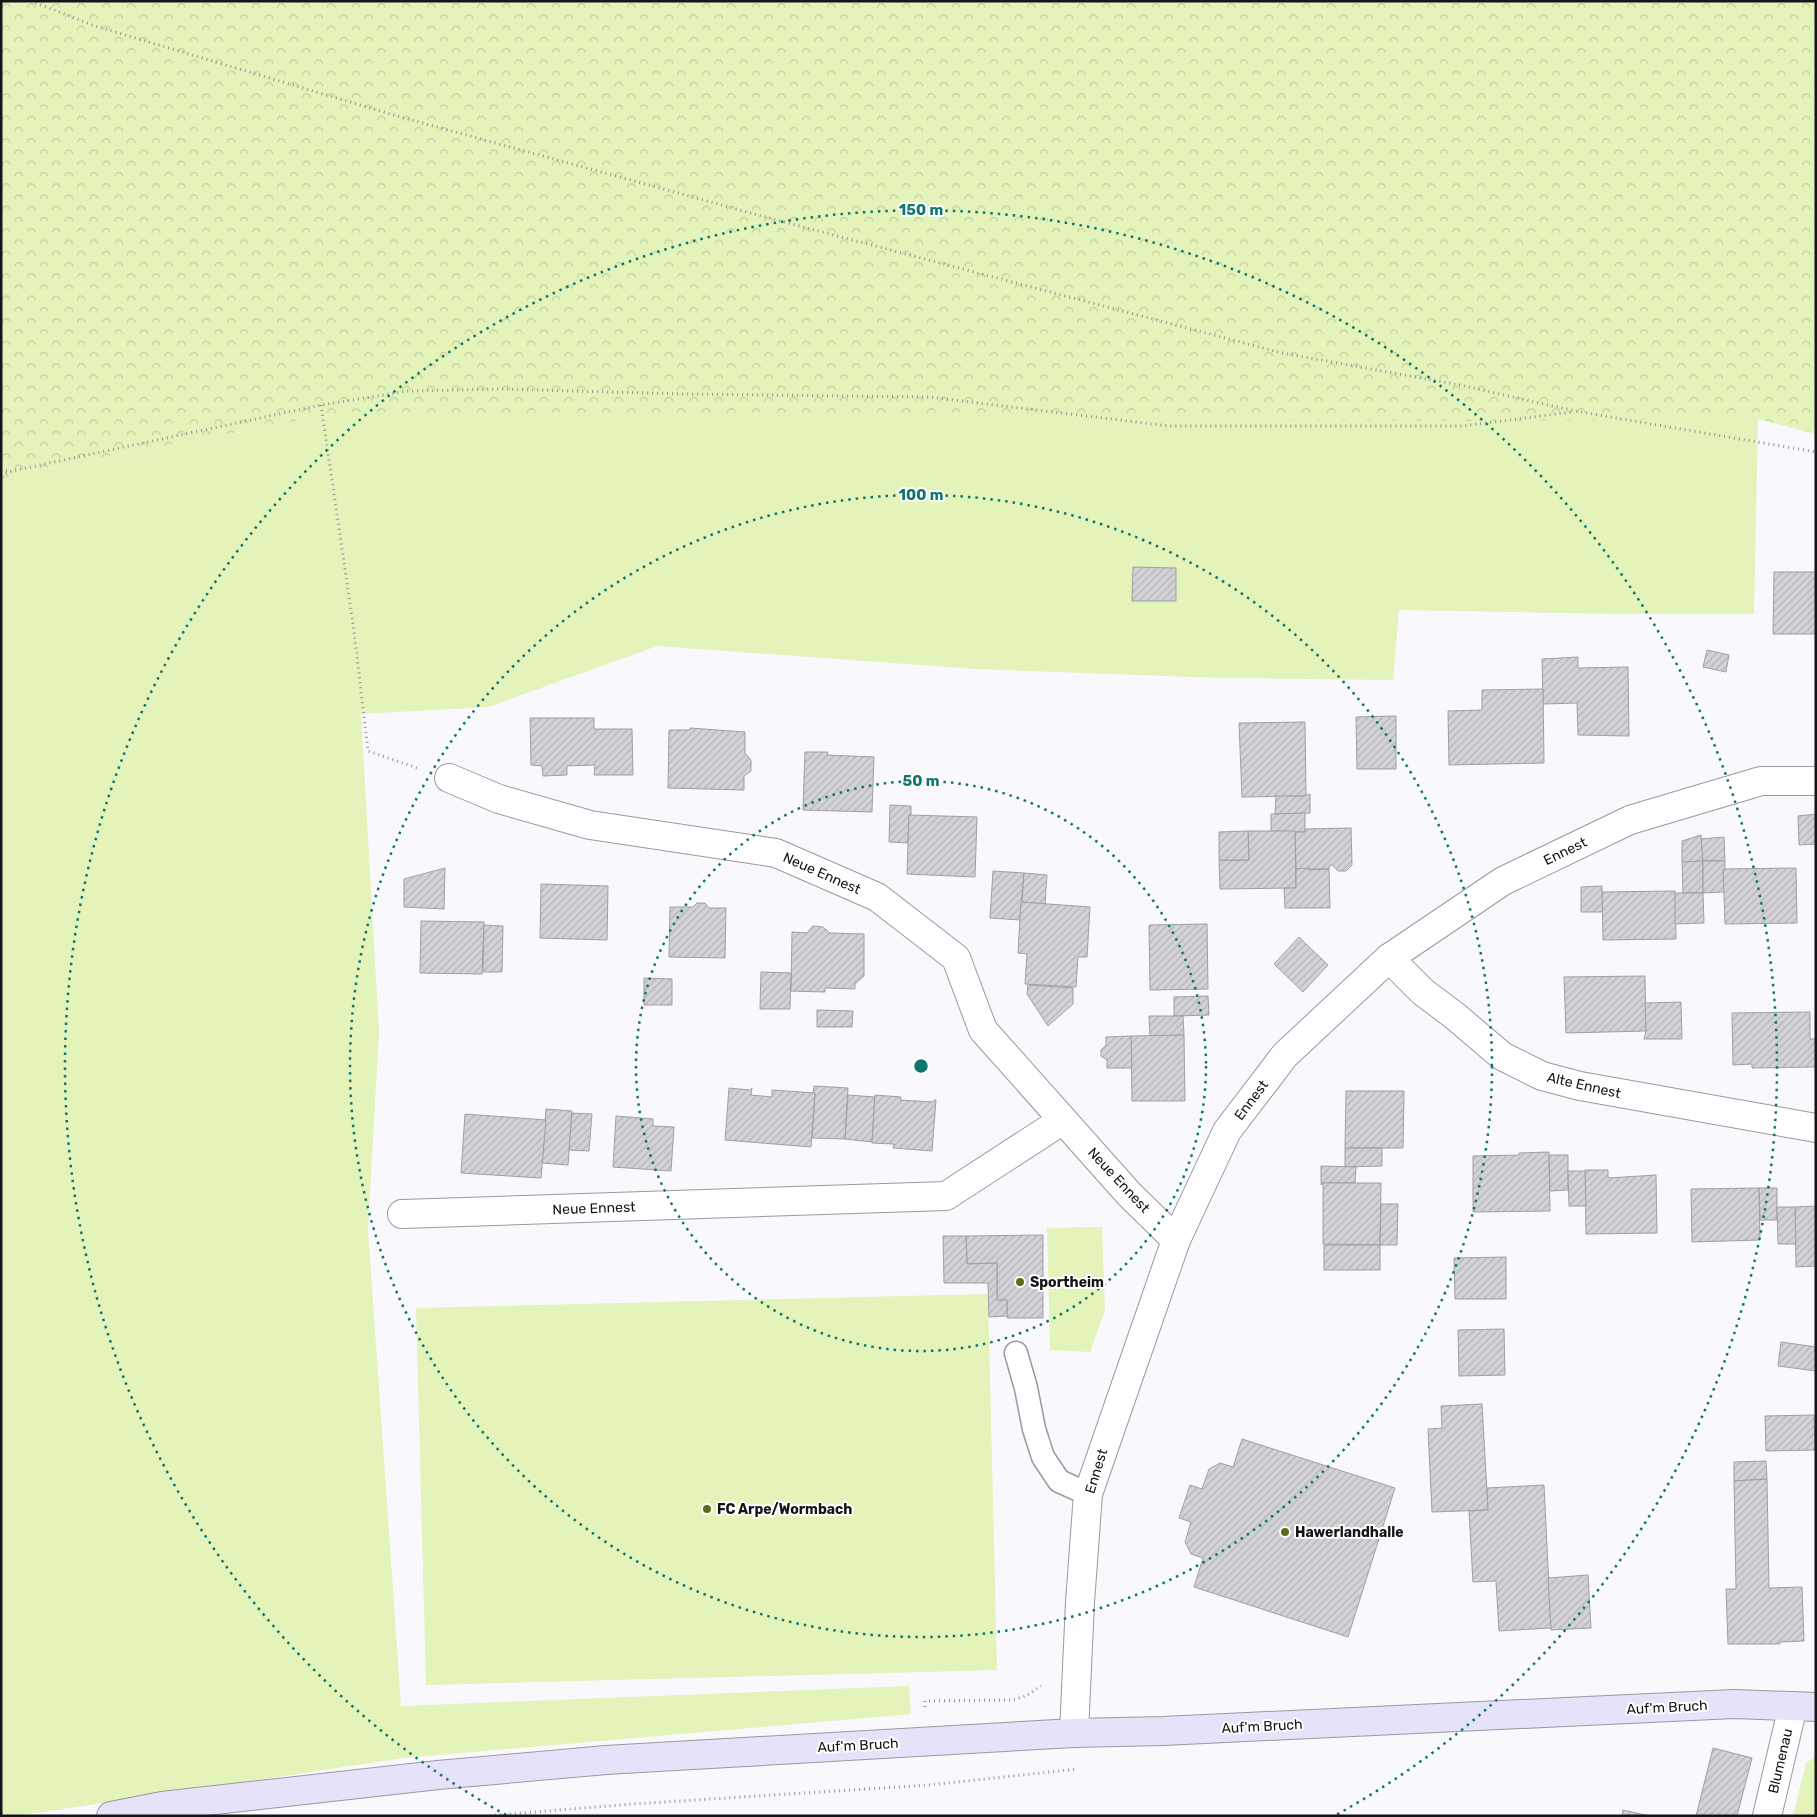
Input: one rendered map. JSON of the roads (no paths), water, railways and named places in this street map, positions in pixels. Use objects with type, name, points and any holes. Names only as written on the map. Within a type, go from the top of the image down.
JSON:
[{"type":"street","name":"Neue Ennest","points":[[449,778],[498,799],[590,825],[776,853],[878,897],[956,958],[983,1030],[1129,1194],[1176,1240]]},
{"type":"street","name":"Ennest","points":[[1074,1733],[1080,1602],[1088,1494],[1176,1240],[1227,1131],[1285,1055],[1389,958],[1503,881],[1630,820],[1761,781],[1816,781]]},
{"type":"street","name":"Alte Ennest","points":[[1389,958],[1423,992],[1502,1056],[1542,1076],[1590,1088],[1816,1128]]},
{"type":"street","name":"Neue Ennest","points":[[402,1214],[946,1196],[1063,1120]]},
{"type":"street","name":"Auf'm Bruch","points":[[111,1816],[162,1806],[438,1775],[709,1753],[1074,1733],[1172,1731],[1734,1704],[1804,1706]]},
{"type":"street","name":"Blumenau","points":[[1767,1816],[1804,1706]]},
{"type":"lane","points":[[1016,1352],[1026,1388],[1034,1429],[1043,1457],[1059,1481],[1088,1494]]},
{"type":"place","name":"Sportheim","points":[[1020,1282]]},
{"type":"place","name":"FC Arpe/Wormbach","points":[[707,1509]]},
{"type":"place","name":"Hawerlandhalle","points":[[1285,1532]]}]
